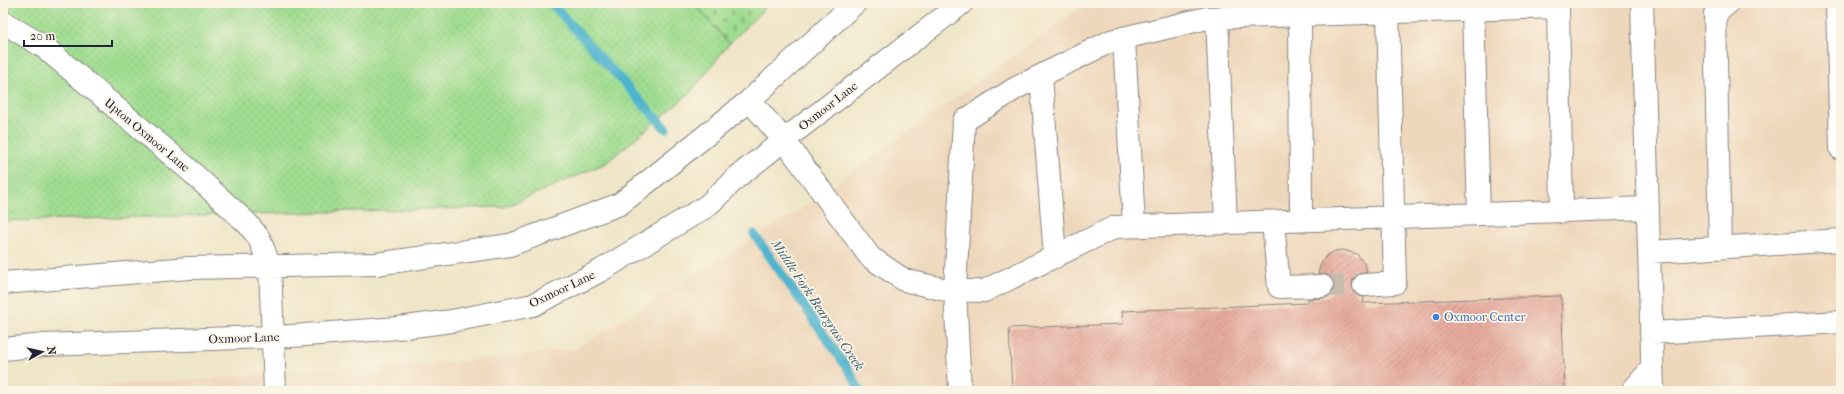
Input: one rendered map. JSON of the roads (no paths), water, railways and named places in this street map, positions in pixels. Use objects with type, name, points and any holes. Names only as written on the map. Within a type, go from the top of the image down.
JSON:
[{"type":"street","points":[[3,283],[189,268],[376,264],[510,245],[620,204],[750,101],[855,3]]},
{"type":"street","name":"Oxmoor Lane","points":[[3,349],[44,345],[272,337],[398,328],[452,321],[533,305],[600,271],[707,206],[736,178],[962,3]]},
{"type":"street","points":[[1642,3],[1653,391]]},
{"type":"street","points":[[1720,247],[1715,14],[1728,3]]},
{"type":"street","points":[[1837,3],[1841,149]]},
{"type":"street","points":[[960,391],[955,290],[964,121],[1016,88],[1111,41],[1207,18],[1558,7],[1562,212]]},
{"type":"street","points":[[1473,10],[1479,214]]},
{"type":"street","points":[[1364,285],[1395,283],[1392,217],[1388,12]]},
{"type":"street","points":[[1300,15],[1301,220]]},
{"type":"street","points":[[1216,18],[1226,223]]},
{"type":"street","name":"Upton Oxmoor Lane","points":[[3,22],[44,47],[186,167],[248,223],[259,238],[270,266],[275,391]]},
{"type":"street","points":[[1124,38],[1134,226]]},
{"type":"street","points":[[1041,76],[1055,257]]},
{"type":"street","points":[[750,101],[784,140],[870,257],[904,280],[946,290],[984,292],[1115,227],[1648,208]]},
{"type":"street","points":[[1273,222],[1279,287],[1322,286]]},
{"type":"street","points":[[1650,252],[1841,240]]},
{"type":"street","points":[[1651,333],[1841,322]]},
{"type":"street","points":[[1632,391],[1652,368]]},
{"type":"waterway","name":"Middle Fork Beargrass Creek","points":[[551,3],[666,129]]},
{"type":"waterway","name":"Middle Fork Beargrass Creek","points":[[754,234],[850,372],[860,391]]},
{"type":"tunnel","points":[[1322,286],[1364,285]]},
{"type":"place","name":"Oxmoor Center","points":[[1436,317]]}]
